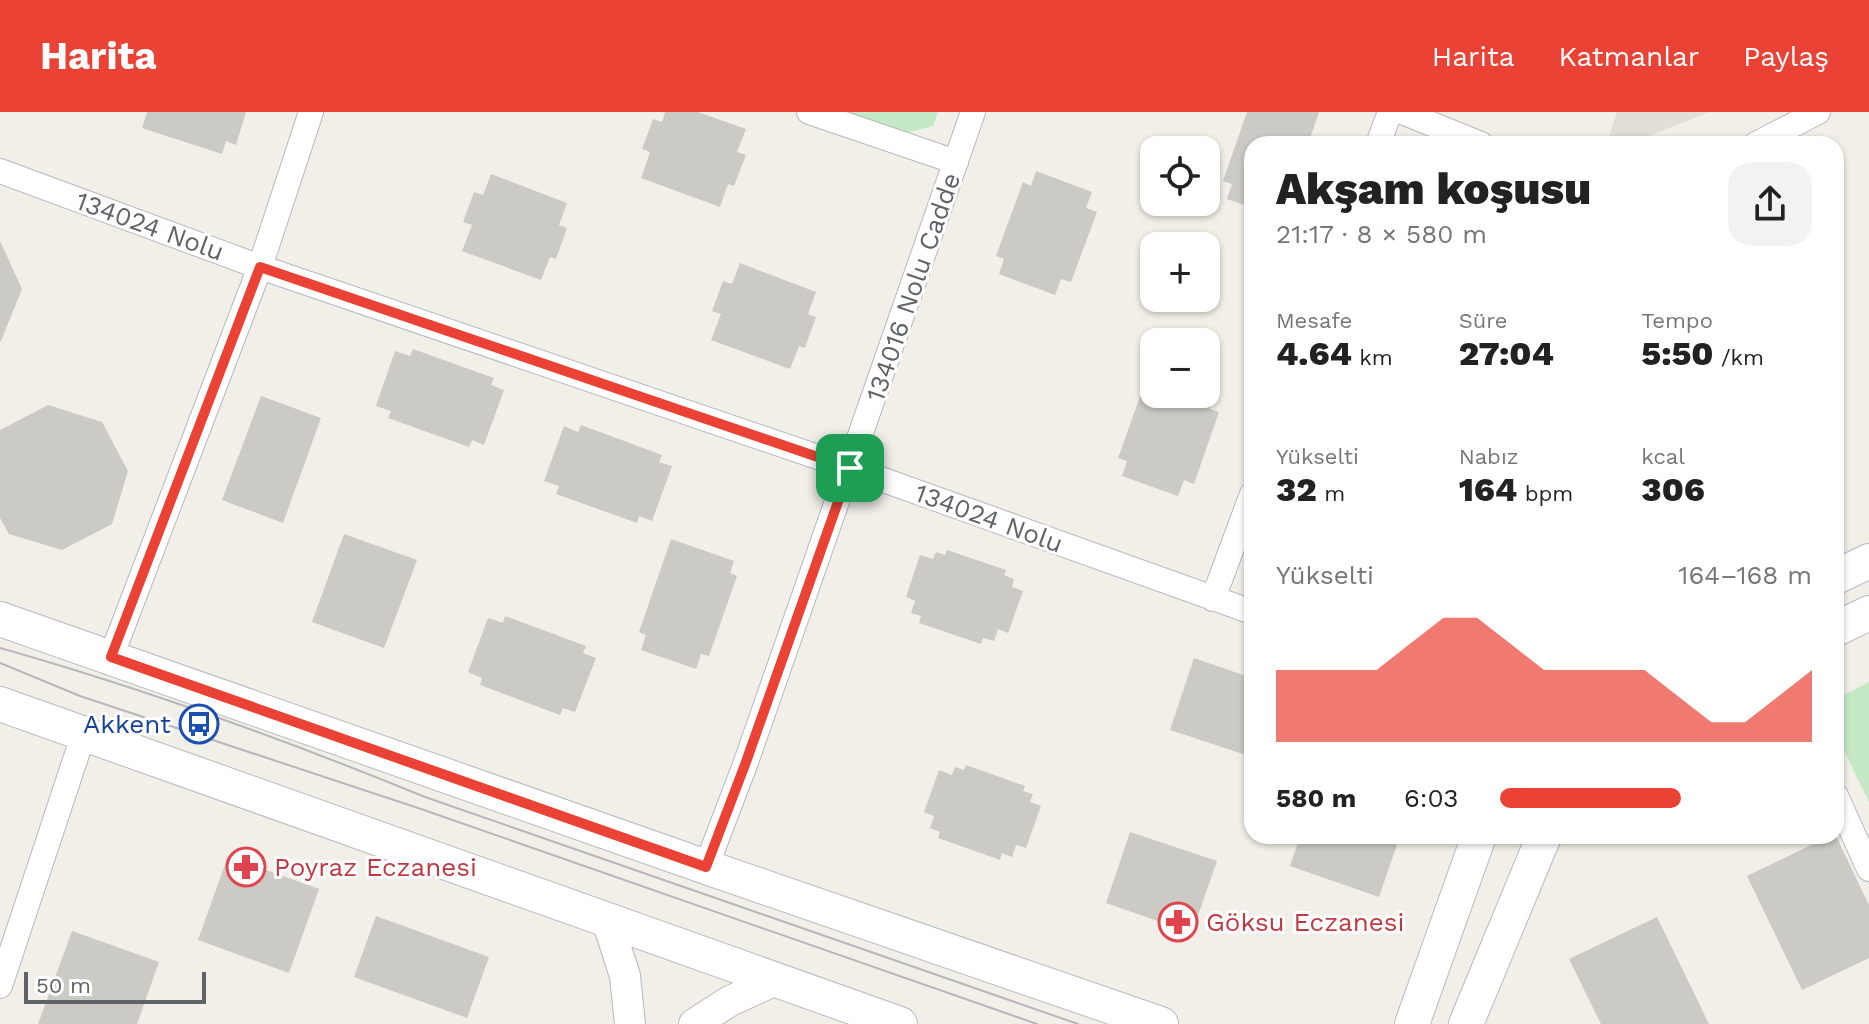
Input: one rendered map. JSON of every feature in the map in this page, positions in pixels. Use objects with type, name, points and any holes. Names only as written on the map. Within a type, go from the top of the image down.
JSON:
[{"type":"main road","points":[[1844,573],[1869,561]]},
{"type":"main road","points":[[1844,625],[1869,613]]},
{"type":"main road","points":[[0,619],[1161,1024]]},
{"type":"main road","points":[[0,704],[900,1024]]},
{"type":"main road","points":[[1391,1024],[1416,1013],[1476,844]]},
{"type":"main road","points":[[1466,1024],[1541,844]]},
{"type":"street","points":[[111,657],[260,267],[311,112]]},
{"type":"street","points":[[809,112],[956,162]]},
{"type":"street","name":"134016 Nolu Cadde","points":[[706,867],[850,468],[973,112]]},
{"type":"street","points":[[1381,136],[1390,112]]},
{"type":"street","points":[[1402,112],[1461,136]]},
{"type":"street","points":[[1772,136],[1818,112]]},
{"type":"street","name":"134024 Nolu","points":[[0,171],[260,267],[850,468],[1244,609]]},
{"type":"street","points":[[1213,599],[1244,516]]},
{"type":"street","points":[[0,986],[84,733]]},
{"type":"street","points":[[1844,814],[1869,869]]},
{"type":"street","points":[[607,920],[625,976],[630,1024]]},
{"type":"street","points":[[694,1024],[730,1001],[776,980]]},
{"type":"shaded area","points":[[1617,112],[1709,112],[1649,136],[1609,136]]},
{"type":"green space","points":[[847,112],[938,112],[933,126],[906,133]]},
{"type":"green space","points":[[1869,682],[1869,802],[1844,750],[1844,695]]},
{"type":"building","points":[[147,112],[246,112],[236,145],[226,141],[222,154],[142,128]]},
{"type":"building","points":[[665,112],[698,112],[746,129],[737,152],[746,155],[734,186],[728,184],[720,207],[641,178],[650,152],[642,149],[653,119],[662,122]]},
{"type":"building","points":[[1247,112],[1319,112],[1311,136],[1244,136],[1244,205],[1227,199],[1232,184],[1223,181]]},
{"type":"building","points":[[1036,171],[1092,192],[1086,208],[1097,212],[1071,282],[1061,279],[1055,295],[999,274],[1004,259],[996,256],[1023,182],[1031,186]]},
{"type":"building","points":[[491,174],[567,203],[559,225],[567,228],[556,259],[550,257],[541,280],[462,251],[472,225],[463,222],[474,192],[483,195]]},
{"type":"building","points":[[0,241],[22,289],[1,341],[0,341]]},
{"type":"building","points":[[740,263],[816,292],[808,314],[816,317],[805,348],[799,346],[790,369],[711,340],[721,314],[712,311],[723,281],[732,284]]},
{"type":"building","points":[[413,349],[494,378],[491,385],[504,390],[484,445],[472,440],[469,447],[388,418],[391,411],[376,406],[395,351],[410,356]]},
{"type":"building","points":[[261,396],[321,418],[283,523],[222,500]]},
{"type":"building","points":[[1140,397],[1140,408],[1209,408],[1219,412],[1194,484],[1184,480],[1178,496],[1122,476],[1127,461],[1118,458]]},
{"type":"building","points":[[48,405],[102,422],[128,471],[112,524],[62,550],[9,534],[0,518],[0,430]]},
{"type":"building","points":[[581,425],[662,455],[659,462],[672,466],[652,521],[639,516],[637,523],[556,494],[559,486],[544,481],[564,426],[578,432]]},
{"type":"building","points":[[344,534],[417,560],[384,648],[312,622]]},
{"type":"building","points":[[671,539],[734,561],[730,573],[737,576],[709,656],[701,654],[696,669],[641,650],[646,635],[639,632]]},
{"type":"building","points":[[947,550],[1006,570],[1004,575],[1014,579],[1012,587],[1023,591],[1008,633],[998,629],[994,641],[983,638],[981,644],[919,623],[921,616],[911,613],[915,601],[906,597],[920,555],[933,559],[936,552],[945,555]]},
{"type":"building","points":[[505,616],[586,646],[583,653],[596,658],[575,712],[563,708],[560,715],[480,685],[482,678],[468,672],[488,618],[503,623]]},
{"type":"building","points":[[1194,658],[1244,675],[1244,754],[1170,730]]},
{"type":"building","points":[[966,765],[1025,786],[1023,791],[1033,794],[1030,802],[1041,806],[1026,848],[1016,845],[1012,857],[1002,853],[1000,860],[938,838],[940,832],[930,828],[934,816],[924,812],[939,770],[952,775],[955,767],[964,770]]},
{"type":"building","points":[[1130,832],[1217,861],[1192,933],[1106,903]]},
{"type":"building","points":[[1297,844],[1397,844],[1379,897],[1290,866]]},
{"type":"building","points":[[1813,844],[1840,844],[1869,905],[1869,958],[1802,990],[1747,876]]},
{"type":"building","points":[[228,856],[319,889],[289,973],[198,940]]},
{"type":"building","points":[[376,916],[489,957],[467,1018],[354,977]]},
{"type":"building","points":[[1657,917],[1709,1024],[1601,1024],[1569,959]]},
{"type":"building","points":[[72,931],[159,962],[137,1024],[38,1024]]},
{"type":"tram line","points":[[0,648],[215,716],[425,797],[1078,1024]]},
{"type":"tram line","points":[[0,663],[80,696],[421,809],[1037,1024]]},
{"type":"place","name":"Akkent","points":[[199,724]]},
{"type":"place","name":"Poyraz Eczanesi","points":[[246,867]]},
{"type":"place","name":"Göksu Eczanesi","points":[[1178,922]]},
{"type":"route","points":[[260,267],[850,468],[706,867],[111,657],[260,267]]}]
